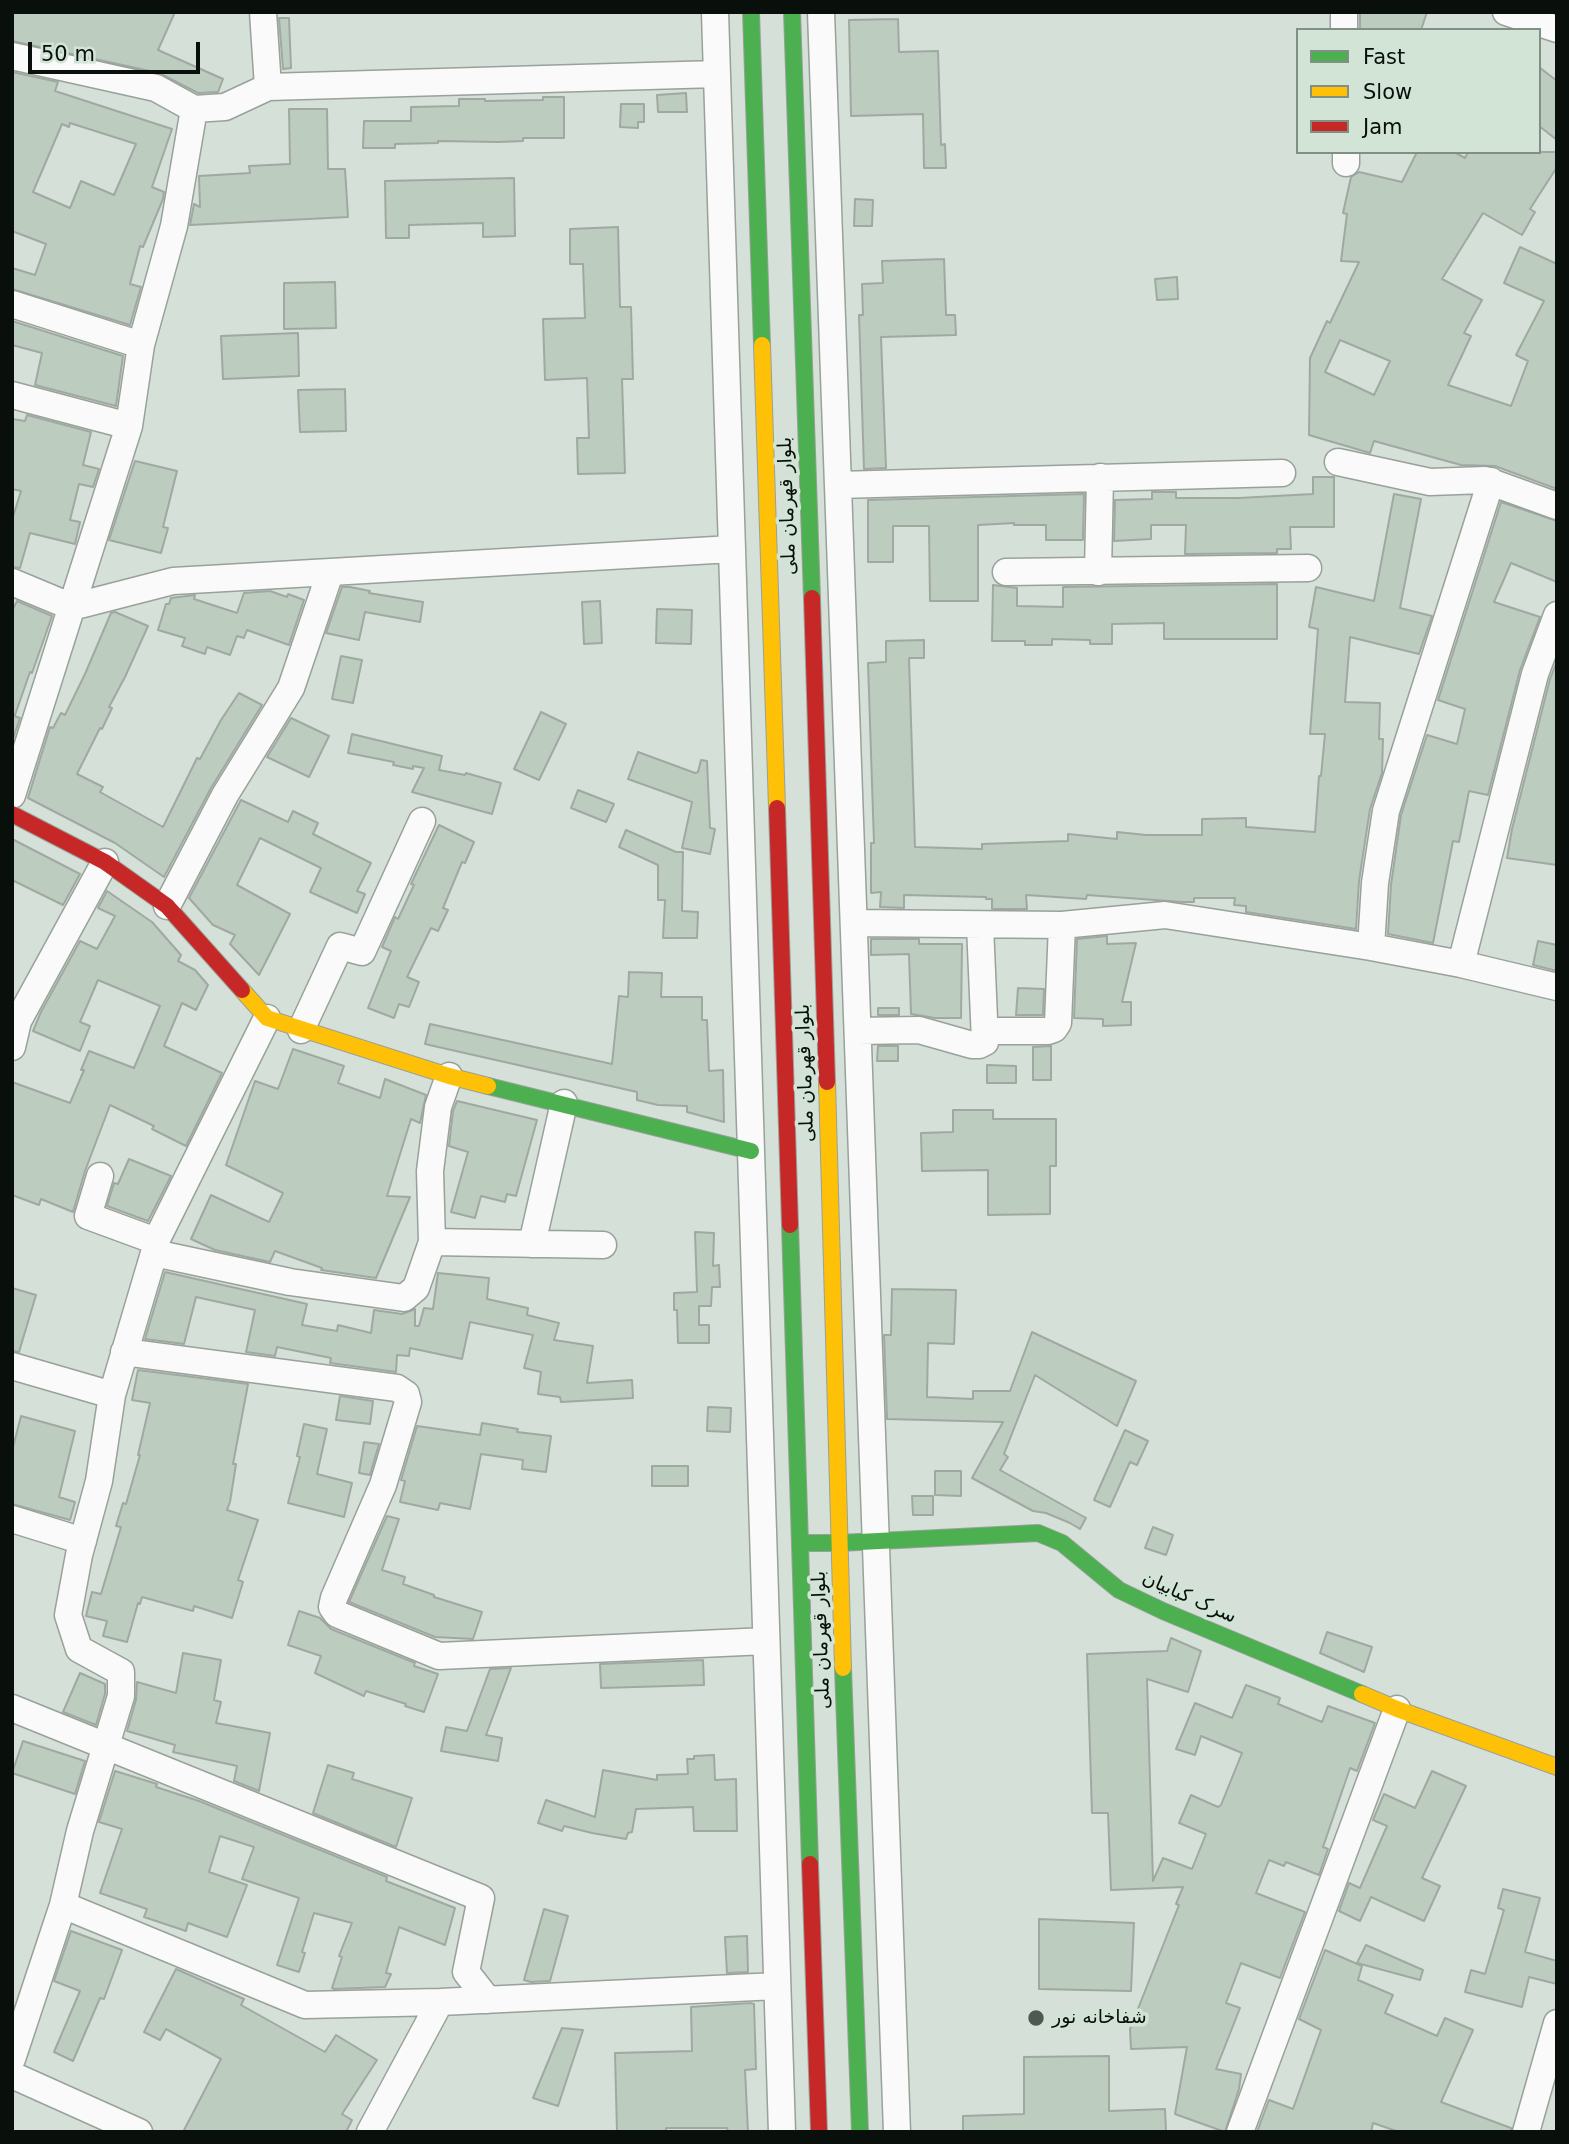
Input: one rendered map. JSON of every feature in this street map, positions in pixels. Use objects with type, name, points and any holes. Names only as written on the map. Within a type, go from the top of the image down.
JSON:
[{"type":"main road","name":"بلوار قهرمان ملی","points":[[751,12],[819,2132]]},
{"type":"main road","name":"بلوار قهرمان ملی","points":[[792,12],[822,909],[839,1543],[860,2132]]},
{"type":"main road","points":[[12,814],[105,862],[167,906],[267,1018],[449,1076],[751,1151]]},
{"type":"main road","name":"سرک کبابیان","points":[[800,1543],[1038,1533],[1062,1543],[1119,1590],[1163,1611],[1397,1709],[1557,1767]]},
{"type":"street","points":[[263,12],[268,87]]},
{"type":"street","points":[[715,12],[782,2132]]},
{"type":"street","points":[[821,12],[897,2132]]},
{"type":"street","points":[[1506,12],[1557,29]]},
{"type":"street","points":[[12,56],[156,88],[194,109],[225,107],[268,87],[717,74]]},
{"type":"street","points":[[12,795],[129,425],[141,345],[174,226],[194,109]]},
{"type":"street","points":[[12,304],[141,345]]},
{"type":"street","points":[[12,395],[129,425]]},
{"type":"street","points":[[1338,462],[1430,482],[1475,479],[1491,481],[1557,506]]},
{"type":"street","points":[[838,485],[1282,473]]},
{"type":"street","points":[[1098,572],[1100,477]]},
{"type":"street","points":[[1371,947],[1375,883],[1386,811],[1491,481]]},
{"type":"street","points":[[12,582],[72,607],[173,581],[732,550]]},
{"type":"street","points":[[1006,572],[1308,568]]},
{"type":"street","points":[[167,906],[225,795],[291,688],[330,573]]},
{"type":"street","points":[[1461,964],[1535,674],[1557,615]]},
{"type":"street","points":[[301,1030],[340,946],[362,952],[422,821]]},
{"type":"street","points":[[12,1048],[18,1021],[105,862]]},
{"type":"street","points":[[854,923],[1062,925],[1165,915],[1371,947],[1461,964],[1557,987]]},
{"type":"street","points":[[858,1031],[919,1030],[979,1045],[985,1042],[980,925]]},
{"type":"street","points":[[985,1031],[1054,1029],[1058,1023],[1062,925]]},
{"type":"street","points":[[12,2059],[63,1905],[80,1831],[121,1696],[121,1672],[79,1649],[68,1615],[99,1481],[113,1395],[155,1247],[267,1018]]},
{"type":"street","points":[[100,1175],[88,1216],[155,1247],[290,1282],[404,1298],[416,1288],[432,1242],[430,1171],[438,1107],[449,1076]]},
{"type":"street","points":[[532,1244],[564,1103]]},
{"type":"street","points":[[432,1242],[603,1245]]},
{"type":"street","points":[[124,1352],[397,1388],[406,1394],[408,1402],[383,1486],[334,1598],[332,1607],[337,1614],[439,1656],[766,1641]]},
{"type":"street","points":[[12,1366],[113,1395]]},
{"type":"street","points":[[12,1519],[83,1541]]},
{"type":"street","points":[[12,1708],[481,1898],[466,1972],[488,2000]]},
{"type":"street","points":[[1240,2132],[1397,1709]]},
{"type":"street","points":[[63,1905],[305,2005],[440,2002],[777,1986]]},
{"type":"street","points":[[370,2132],[440,2002]]},
{"type":"street","points":[[1526,2132],[1557,2023]]},
{"type":"street","points":[[12,2075],[139,2132]]},
{"type":"building","points":[[12,12],[175,12],[158,50],[223,79],[218,92],[198,93],[159,73],[12,41]]},
{"type":"building","points":[[1360,12],[1427,12],[1422,28],[1360,28]]},
{"type":"building","points":[[279,18],[289,18],[291,68],[283,69]]},
{"type":"building","points":[[898,19],[899,52],[938,51],[941,145],[945,144],[946,168],[924,168],[923,114],[851,116],[849,20]]},
{"type":"building","points":[[1541,69],[1557,81],[1557,140],[1541,128]]},
{"type":"building","points":[[12,72],[58,82],[55,91],[172,129],[152,187],[164,192],[163,199],[143,247],[140,246],[130,284],[141,287],[130,325],[12,289],[12,268],[35,275],[46,244],[12,231]],"holes":[[[70,123],[136,144],[114,195],[81,181],[70,208],[33,192],[62,124],[69,127]]]},
{"type":"building","points":[[686,93],[687,112],[658,112],[657,95]]},
{"type":"building","points":[[543,97],[564,97],[564,138],[523,138],[523,141],[498,142],[438,141],[395,144],[395,148],[363,148],[364,121],[411,121],[411,107],[459,106],[459,99],[543,100]]},
{"type":"building","points":[[621,104],[644,104],[644,122],[638,122],[638,128],[620,127]]},
{"type":"building","points":[[289,109],[327,109],[328,169],[345,169],[348,217],[190,225],[194,204],[200,207],[199,176],[250,173],[249,166],[290,164]]},
{"type":"building","points":[[1557,152],[1557,167],[1530,209],[1535,212],[1522,235],[1483,213],[1442,279],[1482,300],[1464,333],[1471,336],[1448,385],[1511,406],[1528,361],[1516,355],[1544,301],[1504,283],[1520,247],[1557,264],[1557,489],[1495,466],[1461,465],[1374,441],[1370,453],[1309,435],[1310,358],[1359,262],[1341,261],[1347,214],[1343,213],[1351,177],[1359,172],[1402,182],[1416,154],[1458,154],[1465,158],[1467,154]],"holes":[[[1340,340],[1390,361],[1374,395],[1325,372]]]},
{"type":"building","points":[[514,178],[515,236],[483,237],[483,223],[409,225],[409,238],[386,238],[385,181]]},
{"type":"building","points":[[855,199],[873,200],[872,226],[854,226]]},
{"type":"building","points":[[618,227],[620,307],[631,307],[633,379],[622,379],[625,473],[578,474],[577,438],[589,438],[587,378],[545,380],[543,319],[585,318],[583,264],[570,264],[570,229]]},
{"type":"building","points":[[944,259],[946,315],[955,315],[956,335],[881,337],[886,468],[864,469],[859,315],[863,315],[862,284],[883,283],[882,261]]},
{"type":"building","points":[[1177,277],[1178,299],[1157,300],[1155,279]]},
{"type":"building","points":[[335,282],[336,328],[284,329],[284,283]]},
{"type":"building","points":[[12,321],[123,356],[116,406],[35,385],[42,353],[12,345]]},
{"type":"building","points":[[298,333],[299,376],[223,379],[221,336]]},
{"type":"building","points":[[345,389],[346,431],[300,432],[298,390]]},
{"type":"building","points":[[27,415],[91,432],[83,465],[99,469],[93,487],[79,484],[70,520],[80,522],[75,544],[30,533],[20,568],[12,567],[12,520],[21,491],[12,489],[12,419],[25,421]]},
{"type":"building","points":[[135,461],[177,471],[163,527],[168,528],[161,553],[109,540]]},
{"type":"building","points":[[1313,477],[1334,477],[1334,527],[1290,527],[1291,549],[1277,549],[1277,553],[1185,554],[1186,525],[1151,525],[1151,539],[1114,541],[1115,500],[1152,499],[1152,492],[1176,492],[1176,498],[1313,494]]},
{"type":"building","points":[[1084,494],[1083,540],[1046,540],[1046,525],[978,525],[978,601],[930,601],[929,526],[893,526],[893,562],[868,562],[868,500]]},
{"type":"building","points":[[1394,494],[1421,499],[1400,608],[1432,616],[1419,654],[1350,637],[1345,702],[1380,703],[1379,739],[1383,739],[1382,773],[1370,809],[1359,881],[1356,929],[1246,912],[1246,906],[1234,905],[1235,898],[1194,898],[1194,902],[1182,902],[1087,895],[1086,899],[1026,895],[1027,909],[992,909],[992,899],[986,897],[904,895],[904,908],[880,907],[881,892],[871,893],[871,843],[874,843],[868,663],[886,662],[886,641],[924,640],[924,658],[909,658],[915,847],[982,849],[982,844],[1068,841],[1068,834],[1117,839],[1117,832],[1202,835],[1202,819],[1246,818],[1246,827],[1315,832],[1325,734],[1310,734],[1318,629],[1309,627],[1316,587],[1374,601]]},
{"type":"building","points":[[1501,502],[1557,521],[1557,582],[1511,563],[1494,602],[1540,617],[1520,670],[1488,795],[1469,791],[1459,842],[1453,841],[1433,943],[1388,934],[1391,885],[1401,815],[1427,735],[1457,744],[1465,709],[1438,700]]},
{"type":"building","points":[[1277,584],[1277,639],[1164,639],[1164,623],[1112,624],[1112,644],[1090,644],[1090,640],[1052,639],[1052,645],[1025,645],[1025,641],[992,641],[993,585],[1017,588],[1017,606],[1063,607],[1063,587]]},
{"type":"building","points":[[342,587],[423,602],[420,622],[365,612],[359,640],[326,633]]},
{"type":"building","points":[[270,591],[304,600],[289,645],[247,630],[244,638],[237,636],[230,655],[207,647],[205,654],[182,646],[185,638],[158,630],[166,604],[169,604],[171,598],[195,595],[194,599],[237,613],[244,593]]},
{"type":"building","points":[[17,601],[52,616],[15,715],[12,714],[12,611]]},
{"type":"building","points":[[600,601],[602,643],[584,644],[582,602]]},
{"type":"building","points":[[657,609],[692,610],[691,644],[656,643]]},
{"type":"building","points":[[115,612],[148,626],[109,707],[112,708],[102,729],[100,728],[77,774],[103,787],[100,792],[163,827],[197,758],[200,759],[239,693],[262,705],[211,788],[164,877],[115,843],[28,798],[50,727],[53,728],[61,713],[65,715],[111,613]]},
{"type":"building","points":[[341,656],[362,660],[353,703],[332,699]]},
{"type":"building","points":[[1557,661],[1557,865],[1507,858],[1550,679]]},
{"type":"building","points":[[541,712],[566,724],[539,780],[514,769]]},
{"type":"building","points":[[12,715],[20,718],[12,742]]},
{"type":"building","points":[[291,718],[329,736],[309,777],[267,757]]},
{"type":"building","points":[[352,734],[442,756],[439,770],[466,773],[501,783],[492,814],[412,792],[424,768],[413,766],[413,769],[393,765],[394,762],[348,753]]},
{"type":"building","points":[[638,752],[695,773],[698,772],[701,760],[707,761],[710,828],[715,829],[710,854],[682,848],[692,802],[628,779]]},
{"type":"building","points":[[578,790],[614,804],[606,822],[571,808]]},
{"type":"building","points":[[241,800],[288,822],[293,811],[318,823],[313,834],[371,863],[357,891],[365,894],[357,913],[310,892],[321,868],[260,838],[237,885],[290,914],[259,975],[230,944],[235,935],[213,925],[189,898]]},
{"type":"building","points":[[439,825],[474,842],[465,863],[462,862],[443,908],[448,910],[438,931],[431,928],[407,977],[419,982],[409,1007],[399,1004],[394,1018],[368,1008],[391,951],[382,947],[395,917],[398,919],[414,885],[411,884]]},
{"type":"building","points":[[626,830],[676,852],[683,852],[682,911],[698,912],[697,938],[663,938],[665,900],[658,900],[658,865],[619,847]]},
{"type":"building","points":[[12,839],[80,874],[63,905],[12,880]]},
{"type":"building","points":[[107,891],[152,922],[181,955],[178,961],[195,970],[208,985],[196,1010],[182,1003],[164,1046],[222,1073],[186,1146],[152,1129],[154,1126],[110,1105],[73,1212],[41,1199],[39,1205],[12,1195],[12,1082],[70,1103],[89,1051],[134,1068],[160,1006],[98,980],[80,1022],[90,1026],[80,1051],[33,1031],[80,941],[97,949],[115,916],[98,908]]},
{"type":"building","points":[[1107,936],[1107,944],[1136,943],[1122,1002],[1131,1002],[1131,1025],[1103,1026],[1103,1019],[1074,1018],[1077,939]]},
{"type":"building","points":[[871,939],[919,939],[919,944],[962,944],[961,1018],[911,1014],[909,954],[871,955]]},
{"type":"building","points":[[1538,941],[1557,945],[1557,971],[1533,965]]},
{"type":"building","points":[[629,972],[662,973],[661,997],[702,997],[702,1020],[707,1020],[709,1071],[723,1070],[724,1122],[687,1112],[687,1106],[658,1105],[637,1100],[637,1092],[425,1044],[430,1024],[612,1064],[619,996],[628,997]]},
{"type":"building","points":[[1018,988],[1044,989],[1043,1015],[1016,1015]]},
{"type":"building","points":[[878,1008],[899,1008],[899,1015],[878,1015]]},
{"type":"building","points":[[878,1046],[898,1046],[898,1061],[877,1061]]},
{"type":"building","points":[[1051,1046],[1051,1080],[1033,1080],[1033,1047]]},
{"type":"building","points":[[293,1049],[344,1066],[338,1083],[380,1098],[385,1079],[426,1095],[420,1123],[411,1119],[387,1196],[410,1197],[376,1278],[321,1270],[322,1268],[275,1251],[270,1262],[215,1250],[191,1239],[211,1195],[269,1222],[283,1193],[226,1165],[255,1081],[278,1089]]},
{"type":"building","points":[[987,1065],[1016,1066],[1016,1083],[987,1083]]},
{"type":"building","points":[[457,1101],[537,1120],[516,1196],[507,1194],[505,1202],[481,1196],[475,1218],[451,1212],[468,1152],[449,1146],[453,1111]]},
{"type":"building","points":[[953,1110],[993,1110],[993,1119],[1056,1119],[1056,1166],[1050,1166],[1050,1214],[988,1215],[988,1170],[922,1171],[921,1133],[953,1132]]},
{"type":"building","points":[[129,1159],[171,1176],[148,1221],[107,1206],[114,1183],[118,1184]]},
{"type":"building","points":[[695,1232],[714,1233],[713,1266],[719,1265],[720,1287],[712,1287],[711,1306],[699,1306],[699,1325],[709,1325],[709,1343],[678,1343],[674,1293],[697,1292]]},
{"type":"building","points":[[165,1272],[307,1304],[302,1325],[337,1331],[338,1325],[371,1333],[374,1310],[402,1314],[415,1309],[415,1326],[419,1326],[424,1308],[433,1309],[438,1273],[489,1278],[487,1299],[528,1308],[527,1315],[559,1323],[554,1340],[593,1346],[587,1383],[632,1380],[633,1398],[561,1402],[560,1397],[538,1394],[541,1372],[524,1368],[533,1335],[470,1322],[462,1359],[410,1348],[409,1356],[397,1355],[396,1372],[330,1363],[331,1358],[277,1347],[275,1356],[246,1352],[255,1310],[196,1297],[184,1344],[145,1339]]},
{"type":"building","points":[[12,1288],[36,1295],[19,1352],[12,1351]]},
{"type":"building","points":[[892,1289],[956,1290],[954,1344],[928,1343],[927,1397],[973,1399],[973,1391],[1010,1391],[1032,1332],[1136,1381],[1117,1426],[1035,1375],[1004,1454],[1008,1457],[1000,1470],[1086,1518],[1080,1529],[1046,1513],[1033,1511],[972,1478],[1003,1422],[887,1419],[884,1335],[891,1335]]},
{"type":"building","points":[[138,1370],[248,1384],[227,1510],[258,1520],[238,1580],[243,1582],[232,1618],[194,1606],[193,1611],[142,1597],[127,1642],[103,1636],[107,1621],[86,1616],[92,1592],[101,1594],[121,1527],[116,1526],[123,1503],[126,1504],[140,1455],[150,1403],[132,1400]]},
{"type":"building","points":[[340,1396],[373,1401],[370,1424],[336,1420]]},
{"type":"building","points":[[708,1407],[731,1408],[730,1432],[707,1431]]},
{"type":"building","points":[[21,1416],[75,1431],[59,1497],[75,1502],[70,1520],[12,1504],[12,1451]]},
{"type":"building","points":[[482,1423],[518,1429],[517,1432],[551,1436],[546,1472],[522,1469],[523,1460],[481,1454],[470,1509],[440,1503],[438,1510],[400,1502],[405,1481],[401,1480],[417,1426],[480,1435]]},
{"type":"building","points":[[304,1424],[327,1429],[317,1474],[352,1483],[344,1517],[288,1503],[300,1457],[297,1456]]},
{"type":"building","points":[[1125,1430],[1148,1441],[1137,1465],[1130,1462],[1110,1507],[1094,1500]]},
{"type":"building","points":[[364,1442],[379,1444],[370,1475],[359,1473]]},
{"type":"building","points":[[652,1466],[688,1466],[688,1486],[652,1486]]},
{"type":"building","points":[[935,1471],[961,1471],[961,1496],[935,1495]]},
{"type":"building","points":[[912,1496],[933,1496],[933,1515],[913,1515]]},
{"type":"building","points":[[387,1516],[399,1519],[382,1570],[405,1577],[403,1584],[482,1612],[473,1639],[435,1637],[349,1602]]},
{"type":"building","points":[[1153,1527],[1173,1535],[1166,1555],[1145,1548]]},
{"type":"building","points":[[299,1611],[320,1618],[331,1629],[438,1674],[424,1712],[366,1691],[364,1696],[315,1673],[321,1656],[288,1645]]},
{"type":"building","points":[[1327,1632],[1372,1647],[1364,1672],[1320,1653]]},
{"type":"building","points":[[1171,1638],[1201,1651],[1188,1692],[1147,1679],[1153,1881],[1163,1858],[1192,1869],[1206,1834],[1179,1823],[1191,1795],[1218,1807],[1221,1805],[1242,1753],[1201,1736],[1195,1755],[1176,1749],[1195,1703],[1232,1718],[1246,1685],[1280,1698],[1278,1704],[1322,1722],[1328,1706],[1375,1723],[1357,1771],[1350,1768],[1323,1847],[1328,1849],[1319,1875],[1286,1862],[1284,1866],[1269,1860],[1256,1893],[1305,1912],[1280,1978],[1241,1963],[1226,2003],[1240,2008],[1216,2069],[1241,2074],[1225,2132],[1175,2114],[1187,2047],[1131,2049],[1130,2029],[1179,1905],[1176,1904],[1183,1887],[1111,1890],[1108,1813],[1092,1813],[1087,1654],[1167,1651]]},
{"type":"building","points":[[183,1653],[221,1660],[214,1700],[221,1702],[216,1723],[270,1733],[259,1791],[234,1781],[237,1766],[173,1752],[175,1745],[127,1731],[136,1700],[137,1682],[176,1693]]},
{"type":"building","points":[[703,1660],[704,1685],[601,1688],[600,1664]]},
{"type":"building","points":[[511,1668],[486,1735],[502,1738],[498,1761],[441,1751],[446,1727],[467,1731],[490,1669]]},
{"type":"building","points":[[80,1673],[105,1684],[105,1694],[96,1725],[63,1712]]},
{"type":"building","points":[[23,1741],[85,1761],[75,1794],[12,1773]]},
{"type":"building","points":[[714,1755],[715,1780],[736,1779],[737,1831],[694,1831],[693,1807],[636,1809],[632,1832],[628,1833],[626,1839],[564,1826],[562,1831],[538,1823],[546,1800],[595,1817],[603,1770],[657,1780],[657,1775],[688,1774],[687,1759]]},
{"type":"building","points":[[328,1765],[354,1773],[352,1779],[412,1798],[396,1847],[313,1813]]},
{"type":"building","points":[[115,1771],[157,1784],[156,1787],[199,1801],[387,1877],[386,1881],[455,1908],[445,1945],[399,1927],[386,1973],[391,1974],[385,1987],[334,1989],[332,1988],[342,1957],[339,1956],[352,1923],[314,1913],[299,1972],[277,1965],[299,1898],[242,1879],[254,1847],[220,1836],[209,1872],[247,1885],[227,1937],[188,1923],[186,1931],[144,1917],[147,1909],[100,1893],[122,1829],[99,1822]]},
{"type":"building","points":[[1432,1771],[1466,1786],[1422,1878],[1440,1886],[1424,1921],[1371,1897],[1360,1921],[1339,1911],[1349,1883],[1360,1888],[1387,1826],[1373,1820],[1384,1794],[1415,1808]]},
{"type":"building","points":[[1503,1889],[1540,1898],[1525,1952],[1557,1961],[1557,1984],[1529,1977],[1522,2007],[1465,1992],[1471,1970],[1485,1974],[1504,1910],[1498,1908]]},
{"type":"building","points":[[544,1909],[568,1916],[550,1981],[531,1982],[524,1980]]},
{"type":"building","points":[[1039,1919],[1134,1923],[1131,1991],[1039,1989]]},
{"type":"building","points":[[71,1931],[122,1950],[104,1999],[100,1998],[73,2061],[54,2052],[80,1991],[54,1981]]},
{"type":"building","points":[[747,1936],[748,1972],[727,1973],[725,1937]]},
{"type":"building","points":[[1366,1945],[1423,1970],[1420,1980],[1357,1963]]},
{"type":"building","points":[[1325,1950],[1362,1966],[1358,1980],[1393,1995],[1385,2013],[1437,2036],[1445,2018],[1473,2030],[1441,2102],[1511,2128],[1511,2132],[1399,2132],[1373,2123],[1371,2132],[1257,2132],[1269,2100],[1293,2109],[1321,2030],[1299,2019]]},
{"type":"building","points":[[176,1969],[244,1999],[241,2005],[325,2052],[336,2035],[377,2060],[342,2114],[352,2120],[346,2132],[183,2132],[221,2059],[166,2029],[160,2040],[144,2032]]},
{"type":"building","points":[[754,2004],[756,2069],[745,2070],[748,2132],[728,2132],[727,2128],[666,2128],[666,2132],[617,2132],[615,2053],[692,2051],[691,2007]]},
{"type":"building","points":[[562,2028],[583,2030],[558,2106],[533,2098]]},
{"type":"building","points":[[1109,2056],[1109,2111],[1165,2109],[1166,2131],[963,2132],[963,2116],[1024,2114],[1024,2057]]},
{"type":"traffic: fast","points":[[751,12],[762,345]]},
{"type":"traffic: fast","points":[[792,12],[812,598]]},
{"type":"traffic: fast","points":[[488,1086],[751,1151]]},
{"type":"traffic: fast","points":[[790,1225],[810,1864]]},
{"type":"traffic: fast","points":[[800,1543],[1038,1533],[1062,1543],[1119,1590],[1362,1694]]},
{"type":"traffic: fast","points":[[843,1668],[860,2132]]},
{"type":"traffic: slow","points":[[762,345],[777,808]]},
{"type":"traffic: slow","points":[[242,990],[267,1018],[488,1086]]},
{"type":"traffic: slow","points":[[827,1082],[843,1668]]},
{"type":"traffic: slow","points":[[1362,1694],[1557,1767]]},
{"type":"traffic: jam","points":[[812,598],[827,1082]]},
{"type":"traffic: jam","points":[[777,808],[790,1225]]},
{"type":"traffic: jam","points":[[12,814],[105,862],[167,906],[242,990]]},
{"type":"traffic: jam","points":[[810,1864],[819,2132]]},
{"type":"place","name":"شفاخانه نور","points":[[1036,2018]]}]
